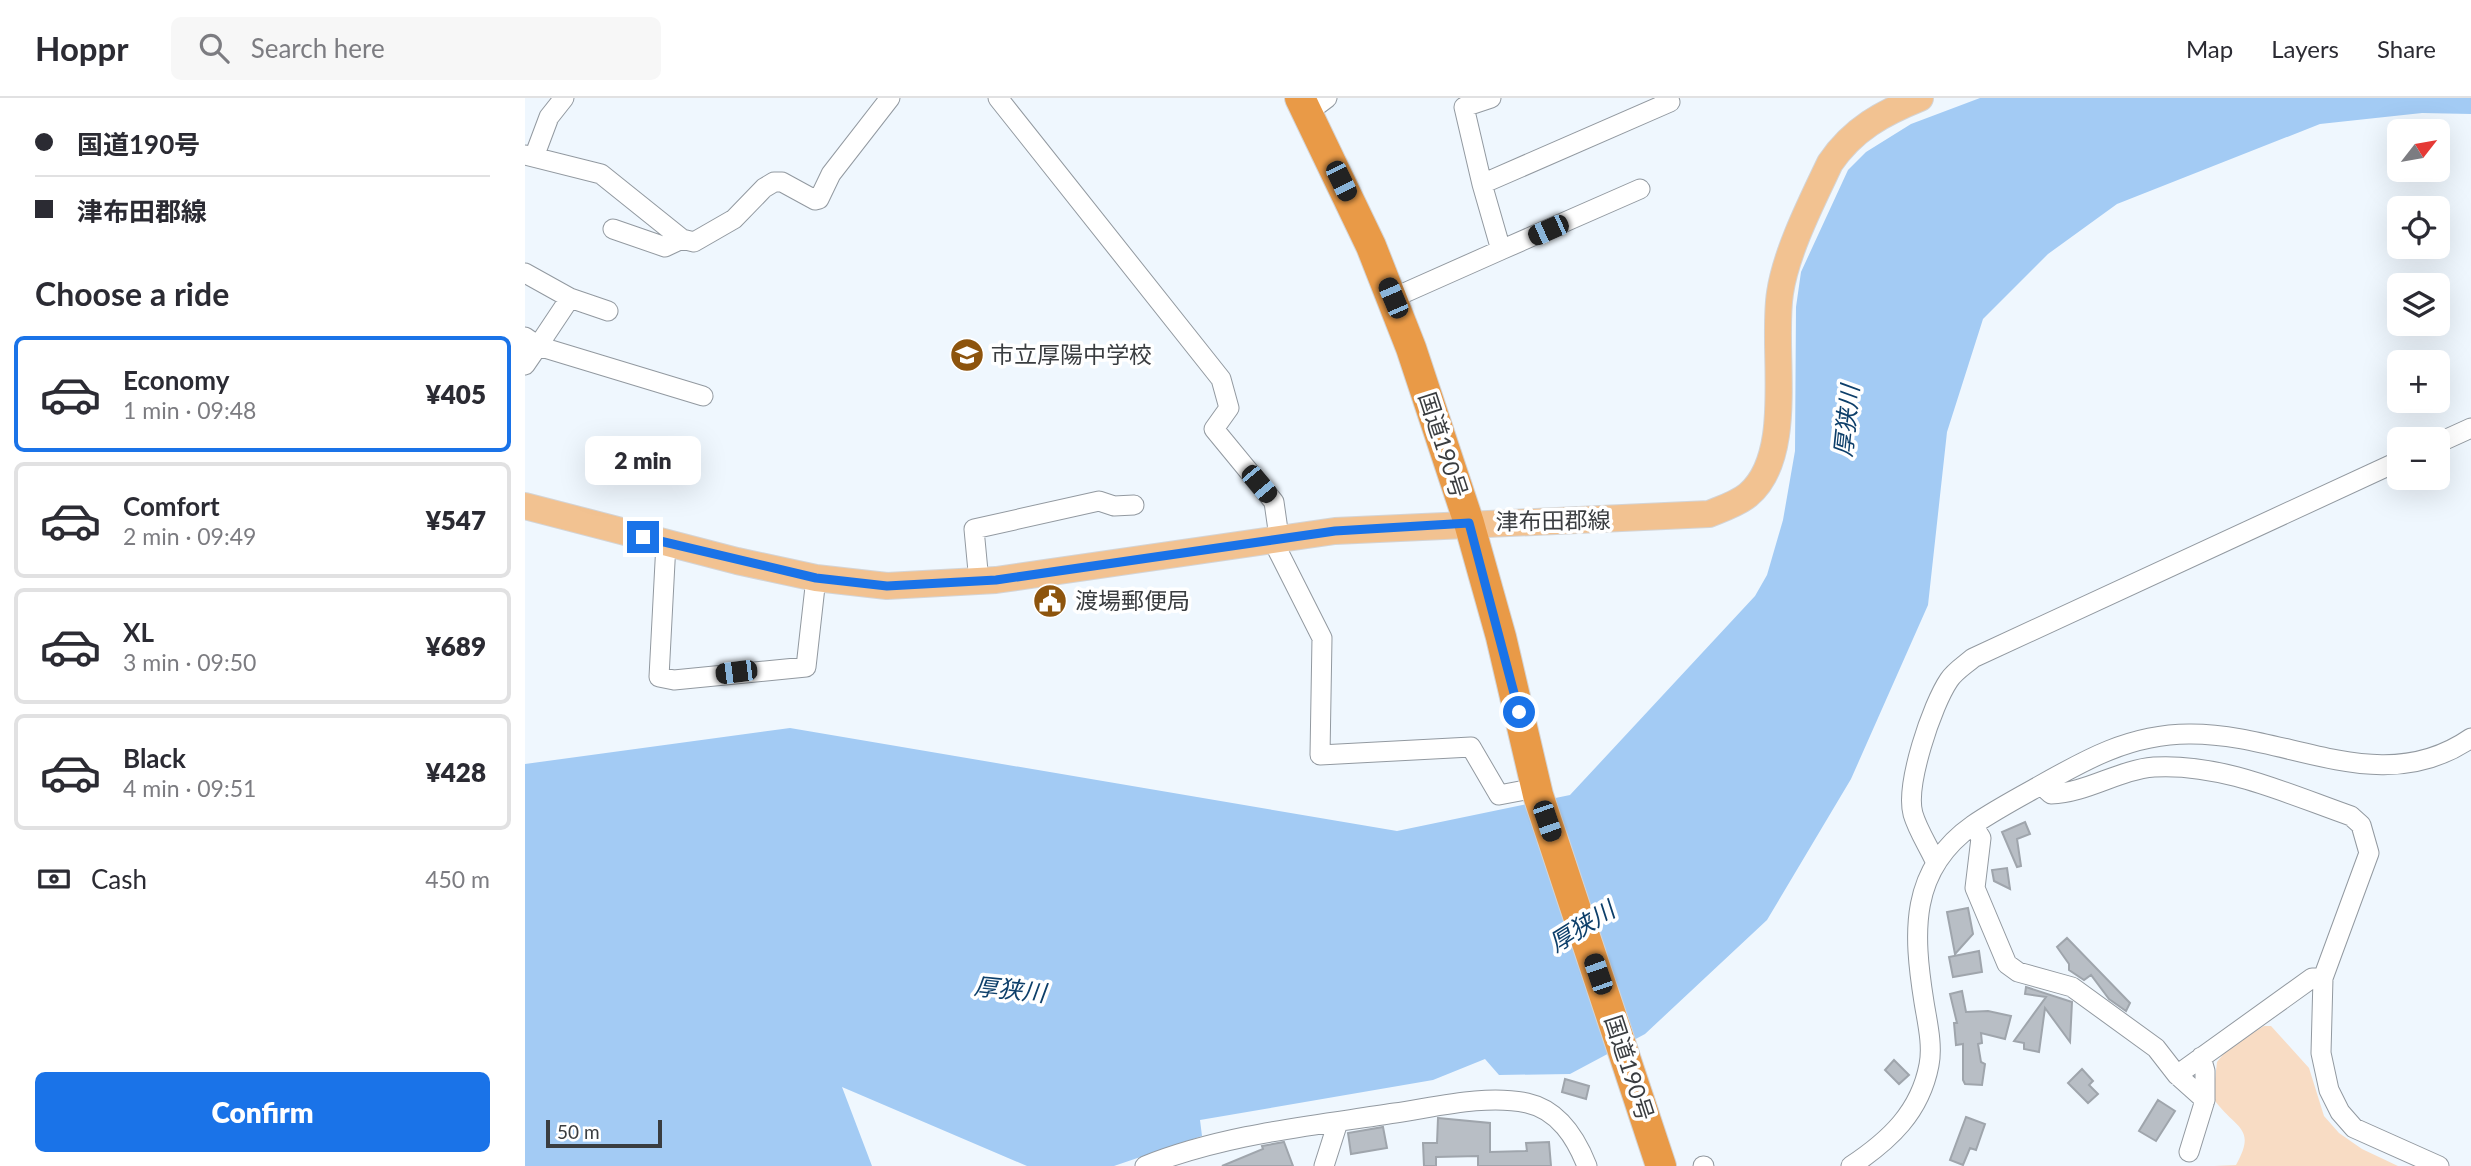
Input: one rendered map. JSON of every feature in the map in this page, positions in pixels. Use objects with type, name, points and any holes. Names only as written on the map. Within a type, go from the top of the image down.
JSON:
[{"type":"highway","name":"国道190号","points":[[1311,103],[1393,298],[1469,523],[1501,638],[1537,792],[1661,1166]]},
{"type":"main road","name":"津布田郡線","points":[[525,506],[816,578],[887,586],[979,582],[1276,538],[1469,523],[1686,517],[1709,514],[1747,496],[1763,477],[1771,459],[1777,422],[1780,292],[1817,188],[1830,163],[1850,138],[1889,110],[1920,98]]},
{"type":"street","points":[[564,98],[549,117],[529,156],[600,174],[682,239],[694,242],[734,219],[764,188],[774,182],[782,182],[815,200],[819,199],[831,174],[890,98]]},
{"type":"street","points":[[998,98],[1221,379],[1229,408],[1214,429],[1273,502],[1276,538],[1322,638],[1320,755],[1471,747],[1499,795],[1537,792]]},
{"type":"street","points":[[1491,98],[1464,107],[1501,250]]},
{"type":"street","points":[[1482,184],[1670,102]]},
{"type":"street","points":[[1393,298],[1640,189]]},
{"type":"street","points":[[613,229],[665,247],[682,239]]},
{"type":"street","points":[[525,273],[570,298],[608,311]]},
{"type":"street","points":[[525,366],[531,342],[570,298]]},
{"type":"street","points":[[531,342],[703,396]]},
{"type":"street","points":[[2450,438],[2471,428]]},
{"type":"street","points":[[1936,863],[1913,813],[1913,788],[1926,732],[1938,697],[1951,677],[1973,658],[2387,467]]},
{"type":"street","points":[[979,582],[974,529],[1099,501],[1114,506],[1134,505]]},
{"type":"street","points":[[666,543],[659,677],[674,680],[806,667],[816,578]]},
{"type":"street","points":[[1851,1166],[1890,1137],[1912,1112],[1930,1062],[1930,1035],[1919,967],[1917,911],[1926,881],[1936,863],[1973,825],[2098,752],[2143,738],[2188,734],[2221,736],[2363,766],[2413,764],[2431,760],[2471,738]]},
{"type":"street","points":[[2041,785],[2051,794],[2067,794],[2115,776],[2152,767],[2192,768],[2238,777],[2351,816],[2361,825],[2369,853],[2323,978],[2321,1053],[2329,1090],[2340,1112],[2362,1132],[2439,1166]]},
{"type":"street","points":[[1973,825],[1981,838],[1975,888],[2007,964],[2018,972],[2072,987],[2155,1048],[2177,1075],[2205,1100]]},
{"type":"street","points":[[2177,1075],[2312,978],[2323,978]]},
{"type":"street","points":[[2189,1152],[2205,1100],[2205,1071],[2201,1057]]},
{"type":"street","points":[[1145,1166],[1179,1153],[1299,1126],[1489,1101],[1528,1103],[1555,1116],[1572,1134],[1587,1166]]},
{"type":"street","points":[[1324,1166],[1338,1122]]},
{"type":"shaded area","points":[[2264,1026],[2271,1026],[2309,1068],[2324,1116],[2339,1133],[2362,1149],[2398,1166],[2214,1166],[2236,1165],[2245,1142],[2241,1128],[2213,1098],[2217,1062],[2229,1047]]},
{"type":"water","name":"厚狭川","points":[[1980,98],[2471,98],[2471,114],[2422,113],[2320,124],[2117,204],[2048,254],[1983,319],[1947,432],[1928,605],[1851,779],[1767,920],[1645,1034],[1570,1074],[1499,1075],[1485,1059],[1433,1080],[1200,1120],[1202,1136],[1114,1166],[1027,1166],[842,1087],[872,1166],[525,1166],[525,764],[790,728],[1397,831],[1570,795],[1755,596],[1767,575],[1783,520],[1795,451],[1796,307],[1801,272],[1848,170],[1866,152],[1911,124]]},
{"type":"building","points":[[2025,822],[2030,834],[2017,839],[2021,866],[2017,867],[2002,832]]},
{"type":"building","points":[[2007,868],[2010,889],[1994,881],[1992,870]]},
{"type":"building","points":[[1968,908],[1973,934],[1955,954],[1947,912]]},
{"type":"building","points":[[2067,938],[2130,1003],[2126,1011],[2109,999],[2091,975],[2084,980],[2069,970],[2069,964],[2057,947]]},
{"type":"building","points":[[1979,951],[1982,972],[1953,977],[1949,957]]},
{"type":"building","points":[[2026,987],[2072,1002],[2070,1042],[2045,1008],[2039,1052],[2024,1049],[2024,1043],[2014,1041],[2046,997],[2025,994]]},
{"type":"building","points":[[1962,991],[1966,1012],[1988,1011],[2011,1016],[2005,1039],[1981,1033],[1982,1043],[1978,1044],[1981,1062],[1985,1064],[1982,1085],[1965,1084],[1963,1080],[1963,1044],[1956,1045],[1954,1023],[1957,1023],[1950,994]]},
{"type":"building","points":[[1894,1060],[1909,1075],[1899,1084],[1885,1070]]},
{"type":"building","points":[[2082,1069],[2093,1081],[2089,1085],[2098,1094],[2088,1103],[2068,1083]]},
{"type":"building","points":[[1565,1079],[1589,1086],[1586,1099],[1562,1092]]},
{"type":"building","points":[[2158,1100],[2175,1111],[2156,1141],[2139,1131]]},
{"type":"building","points":[[1966,1117],[1985,1124],[1976,1150],[1970,1148],[1963,1165],[1950,1160]]},
{"type":"building","points":[[1438,1118],[1490,1123],[1490,1152],[1527,1151],[1526,1143],[1549,1142],[1551,1166],[1478,1166],[1478,1156],[1436,1157],[1436,1166],[1424,1166],[1423,1143],[1437,1143]]},
{"type":"building","points":[[1383,1127],[1387,1148],[1351,1154],[1348,1133]]},
{"type":"building","points":[[1284,1142],[1293,1166],[1222,1166],[1263,1149],[1262,1146]]},
{"type":"place","name":"市立厚陽中学校","points":[[967,355]]},
{"type":"place","name":"渡場郵便局","points":[[1050,601]]},
{"type":"route","points":[[643,537],[816,578],[887,586],[996,580],[1279,537],[1469,523],[1519,712]]}]
